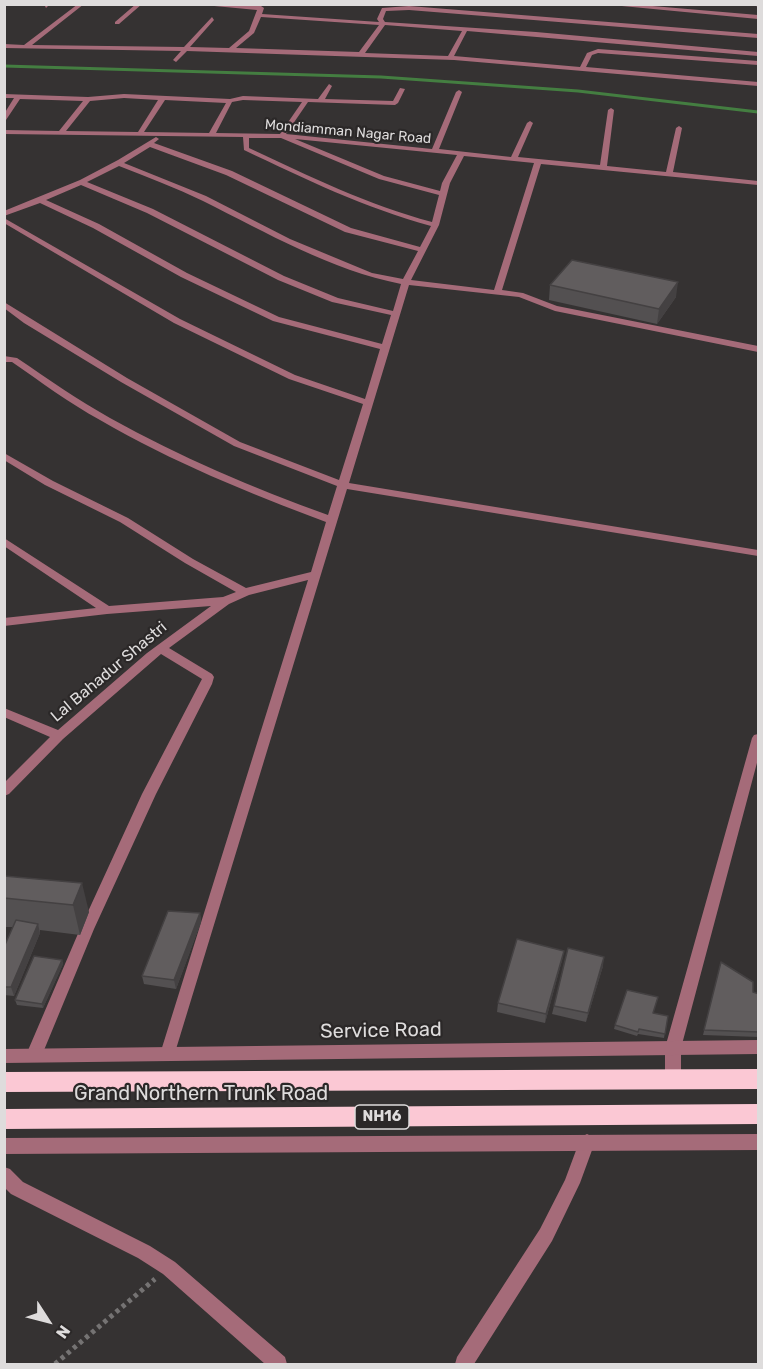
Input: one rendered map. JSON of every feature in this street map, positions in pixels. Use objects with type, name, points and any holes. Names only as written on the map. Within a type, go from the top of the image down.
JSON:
[{"type":"highway","name":"Grand Northern Trunk Road","points":[[4,1082],[759,1078]]},
{"type":"highway","name":"Grand Northern Trunk Road","points":[[4,1119],[759,1114]]},
{"type":"street","points":[[26,46],[82,4]]},
{"type":"street","points":[[117,24],[140,4]]},
{"type":"street","points":[[195,4],[261,9],[383,24],[759,54]]},
{"type":"street","points":[[603,4],[759,17]]},
{"type":"street","points":[[383,24],[380,19],[384,9],[410,6],[759,36]]},
{"type":"street","points":[[622,26],[635,7]]},
{"type":"street","points":[[231,50],[252,32],[261,9]]},
{"type":"street","points":[[176,60],[212,19]]},
{"type":"street","points":[[361,54],[383,24]]},
{"type":"street","points":[[450,58],[465,30]]},
{"type":"street","points":[[4,46],[231,50],[450,58],[759,84]]},
{"type":"street","points":[[583,68],[589,54],[598,51],[759,63]]},
{"type":"street","points":[[320,101],[329,86]]},
{"type":"street","points":[[4,96],[88,99],[124,96],[162,99],[230,100],[243,98],[395,103],[402,89]]},
{"type":"street","points":[[434,152],[459,92]]},
{"type":"street","points":[[4,121],[18,97]]},
{"type":"street","points":[[60,134],[88,99]]},
{"type":"street","points":[[139,135],[162,99]]},
{"type":"street","points":[[211,135],[230,100]]},
{"type":"street","points":[[306,100],[282,136],[365,173],[416,189],[444,194]]},
{"type":"street","points":[[603,168],[611,110]]},
{"type":"street","points":[[513,160],[530,123]]},
{"type":"street","points":[[669,174],[679,128]]},
{"type":"street","name":"Mondiamman Nagar Road","points":[[4,132],[282,136],[759,183]]},
{"type":"street","points":[[4,214],[81,182],[118,163],[161,135]]},
{"type":"street","points":[[246,135],[246,149],[349,197],[435,225]]},
{"type":"street","points":[[149,144],[229,173],[348,230],[422,250]]},
{"type":"street","points":[[168,1054],[406,282],[435,225],[446,183],[461,155]]},
{"type":"street","points":[[497,293],[538,162]]},
{"type":"street","points":[[118,163],[203,198],[370,275],[406,282],[520,295],[555,308],[759,350]]},
{"type":"street","points":[[81,182],[150,211],[281,278],[335,300],[396,314]]},
{"type":"street","points":[[40,200],[96,226],[184,275],[276,319],[385,348]]},
{"type":"street","points":[[4,220],[177,321],[292,377],[368,403]]},
{"type":"street","points":[[4,304],[27,321],[124,380],[237,444],[343,485],[759,553]]},
{"type":"street","points":[[4,358],[14,360],[106,420],[197,465],[260,494],[332,520]]},
{"type":"street","points":[[4,456],[49,483],[123,520],[245,592]]},
{"type":"street","points":[[4,541],[108,610]]},
{"type":"street","name":"Lal Bahadur Shastri","points":[[4,791],[59,736],[161,649],[225,601],[245,592],[314,575]]},
{"type":"street","points":[[4,622],[108,610],[225,601]]},
{"type":"street","points":[[34,1055],[87,929],[149,794],[206,684],[208,677],[202,672],[161,649]]},
{"type":"street","points":[[4,712],[59,736]]},
{"type":"street","points":[[673,1079],[673,1048],[759,738]]},
{"type":"street","name":"Service Road","points":[[4,1056],[759,1047]]},
{"type":"street","points":[[464,1365],[546,1235],[572,1183],[587,1142]]},
{"type":"street","points":[[4,1146],[759,1142]]},
{"type":"street","points":[[4,1175],[17,1188],[144,1252],[169,1268],[278,1365]]},
{"type":"path","points":[[55,1365],[169,1268]]},
{"type":"building","points":[[572,260],[678,282],[659,309],[550,285]]},
{"type":"building","points":[[4,876],[82,883],[73,905],[4,898]]},
{"type":"building","points":[[168,911],[200,913],[174,980],[142,976]]},
{"type":"building","points":[[16,920],[38,924],[11,987],[4,987],[4,947]]},
{"type":"building","points":[[517,939],[564,951],[546,1014],[498,1003]]},
{"type":"building","points":[[568,948],[604,957],[588,1013],[554,1006]]},
{"type":"building","points":[[34,956],[62,960],[42,1004],[15,1000]]},
{"type":"building","points":[[721,962],[753,982],[753,992],[759,994],[759,1032],[704,1030]]},
{"type":"building","points":[[627,990],[658,997],[653,1013],[668,1016],[665,1034],[639,1029],[638,1032],[615,1025]]},
{"type":"waterway","points":[[4,66],[381,77],[578,91],[758,112]]}]
